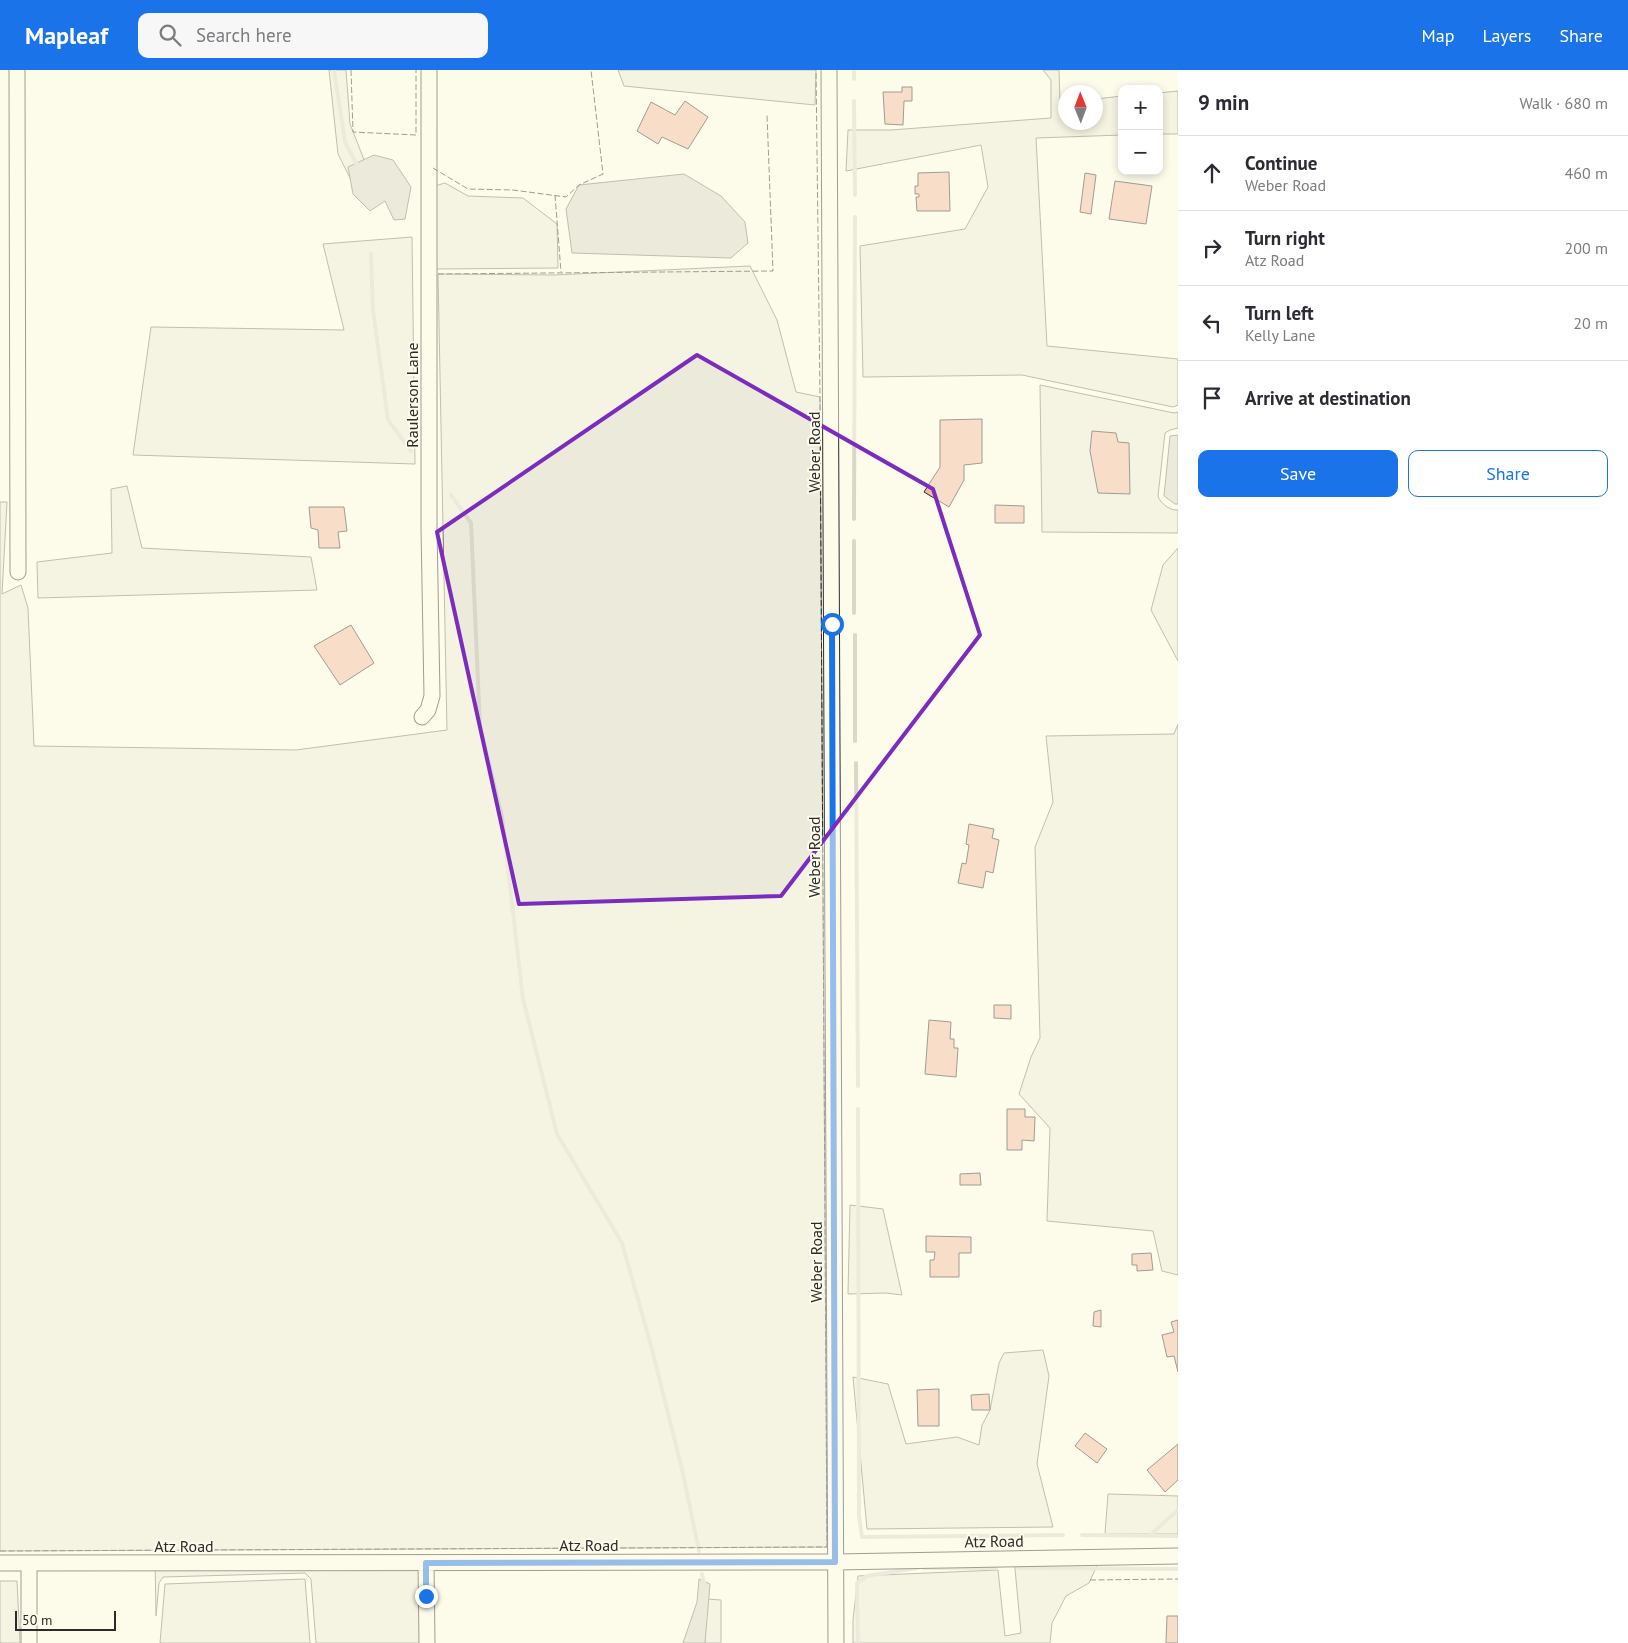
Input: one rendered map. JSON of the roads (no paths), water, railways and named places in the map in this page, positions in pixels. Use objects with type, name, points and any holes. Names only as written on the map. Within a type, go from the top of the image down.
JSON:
[{"type":"street","points":[[16,70],[18,572]]},
{"type":"street","name":"Raulerson Lane","points":[[422,717],[428,710],[432,696],[429,528],[429,70]]},
{"type":"street","name":"Weber Road","points":[[829,70],[836,1643]]},
{"type":"street","name":"Atz Road","points":[[0,1563],[835,1562],[1178,1556]]},
{"type":"street","points":[[28,1563],[29,1643]]},
{"type":"street","points":[[426,1563],[427,1643]]},
{"type":"waterway","points":[[334,70],[345,142],[358,167]]},
{"type":"waterway","points":[[854,70],[854,79]]},
{"type":"waterway","points":[[854,101],[855,195]]},
{"type":"waterway","points":[[854,519],[855,217]]},
{"type":"waterway","points":[[371,254],[373,310],[388,420],[411,451]]},
{"type":"waterway","points":[[451,495],[471,523],[480,727],[502,817],[523,999],[557,1134],[622,1243],[652,1349],[682,1469],[699,1551]]},
{"type":"waterway","points":[[854,541],[854,613]]},
{"type":"waterway","points":[[855,635],[855,741]]},
{"type":"waterway","points":[[856,763],[858,1086]]},
{"type":"waterway","points":[[858,1109],[859,1516],[862,1537],[1063,1535]]},
{"type":"waterway","points":[[1149,1536],[1178,1510]]},
{"type":"waterway","points":[[1082,1535],[1178,1536]]},
{"type":"waterway","points":[[858,1643],[857,1583],[867,1576],[917,1568]]},
{"type":"waterway","points":[[924,1568],[996,1568]]},
{"type":"waterway","points":[[1018,1568],[1177,1569]]},
{"type":"waterway","points":[[702,1574],[704,1584]]}]
